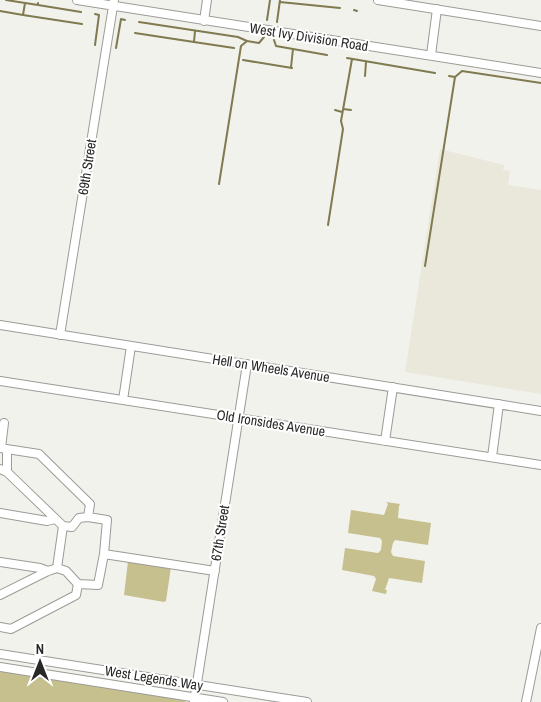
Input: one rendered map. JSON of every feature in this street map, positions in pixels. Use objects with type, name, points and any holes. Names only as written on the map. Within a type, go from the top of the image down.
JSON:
[{"type":"street","name":"West Ivy Division Road","points":[[77,0],[113,3],[204,20],[541,73]]},
{"type":"street","points":[[204,20],[207,0]]},
{"type":"street","points":[[378,0],[541,26]]},
{"type":"street","name":"69th Street","points":[[60,334],[113,3]]},
{"type":"street","points":[[431,55],[438,9]]},
{"type":"street","name":"Hell on Wheels Avenue","points":[[0,326],[541,411]]},
{"type":"street","points":[[124,400],[131,346]]},
{"type":"street","name":"67th Street","points":[[195,700],[247,364]]},
{"type":"street","name":"Old Ironsides Avenue","points":[[0,381],[541,465]]},
{"type":"street","points":[[385,441],[394,387]]},
{"type":"street","points":[[492,457],[499,404]]},
{"type":"street","points":[[0,595],[57,568],[66,571],[78,584],[98,585],[108,520],[88,517],[79,518],[72,526],[63,526],[55,520],[4,470],[2,448],[4,423]]},
{"type":"street","points":[[2,448],[39,454],[90,504],[88,517]]},
{"type":"street","points":[[0,513],[47,521],[55,520]]},
{"type":"street","points":[[57,568],[63,526]]},
{"type":"street","points":[[104,554],[215,571]]},
{"type":"street","points":[[0,562],[48,571]]},
{"type":"street","points":[[0,627],[11,629],[76,595],[78,584]]},
{"type":"street","points":[[526,702],[541,628]]},
{"type":"street","name":"West Legends Way","points":[[0,654],[307,702]]},
{"type":"street","name":"West Legends Way","points":[[0,667],[195,700],[223,702]]},
{"type":"shaded area","points":[[440,149],[504,165],[503,170],[510,171],[508,185],[541,190],[541,394],[405,372]]},
{"type":"shaded area","points":[[386,502],[400,504],[398,518],[431,523],[428,545],[395,540],[391,552],[393,556],[425,561],[422,583],[389,578],[385,590],[387,590],[386,594],[372,591],[376,579],[374,576],[342,570],[345,548],[378,553],[381,550],[382,541],[380,538],[348,533],[351,510],[384,515],[388,504]]},
{"type":"shaded area","points":[[128,561],[171,567],[166,601],[124,595]]},
{"type":"shaded area","points":[[0,671],[181,699],[186,702],[0,702]]},
{"type":"waterway","points":[[6,0],[38,5]]},
{"type":"waterway","points":[[267,20],[270,0]]},
{"type":"waterway","points":[[277,22],[280,0]]},
{"type":"waterway","points":[[280,2],[340,8]]},
{"type":"waterway","points":[[0,11],[23,15],[25,3]]},
{"type":"waterway","points":[[38,3],[38,5],[81,12]]},
{"type":"waterway","points":[[95,14],[99,15],[95,45]]},
{"type":"waterway","points":[[23,15],[82,24]]},
{"type":"waterway","points":[[116,48],[121,19],[125,20]]},
{"type":"waterway","points":[[139,22],[238,37],[247,41]]},
{"type":"waterway","points":[[135,33],[194,42],[195,31]]},
{"type":"waterway","points":[[219,184],[241,46],[247,41],[259,43],[264,37]]},
{"type":"waterway","points":[[274,40],[276,46],[327,55]]},
{"type":"waterway","points":[[194,42],[234,48]]},
{"type":"waterway","points":[[243,60],[292,68],[293,49]]},
{"type":"waterway","points":[[347,58],[435,73]]},
{"type":"waterway","points":[[328,225],[343,129],[341,121],[352,59]]},
{"type":"waterway","points":[[365,76],[366,62]]},
{"type":"waterway","points":[[455,77],[462,71],[541,83]]},
{"type":"waterway","points":[[425,266],[455,77],[449,76]]},
{"type":"waterway","points":[[343,109],[351,110]]},
{"type":"waterway","points":[[335,110],[342,112]]}]
